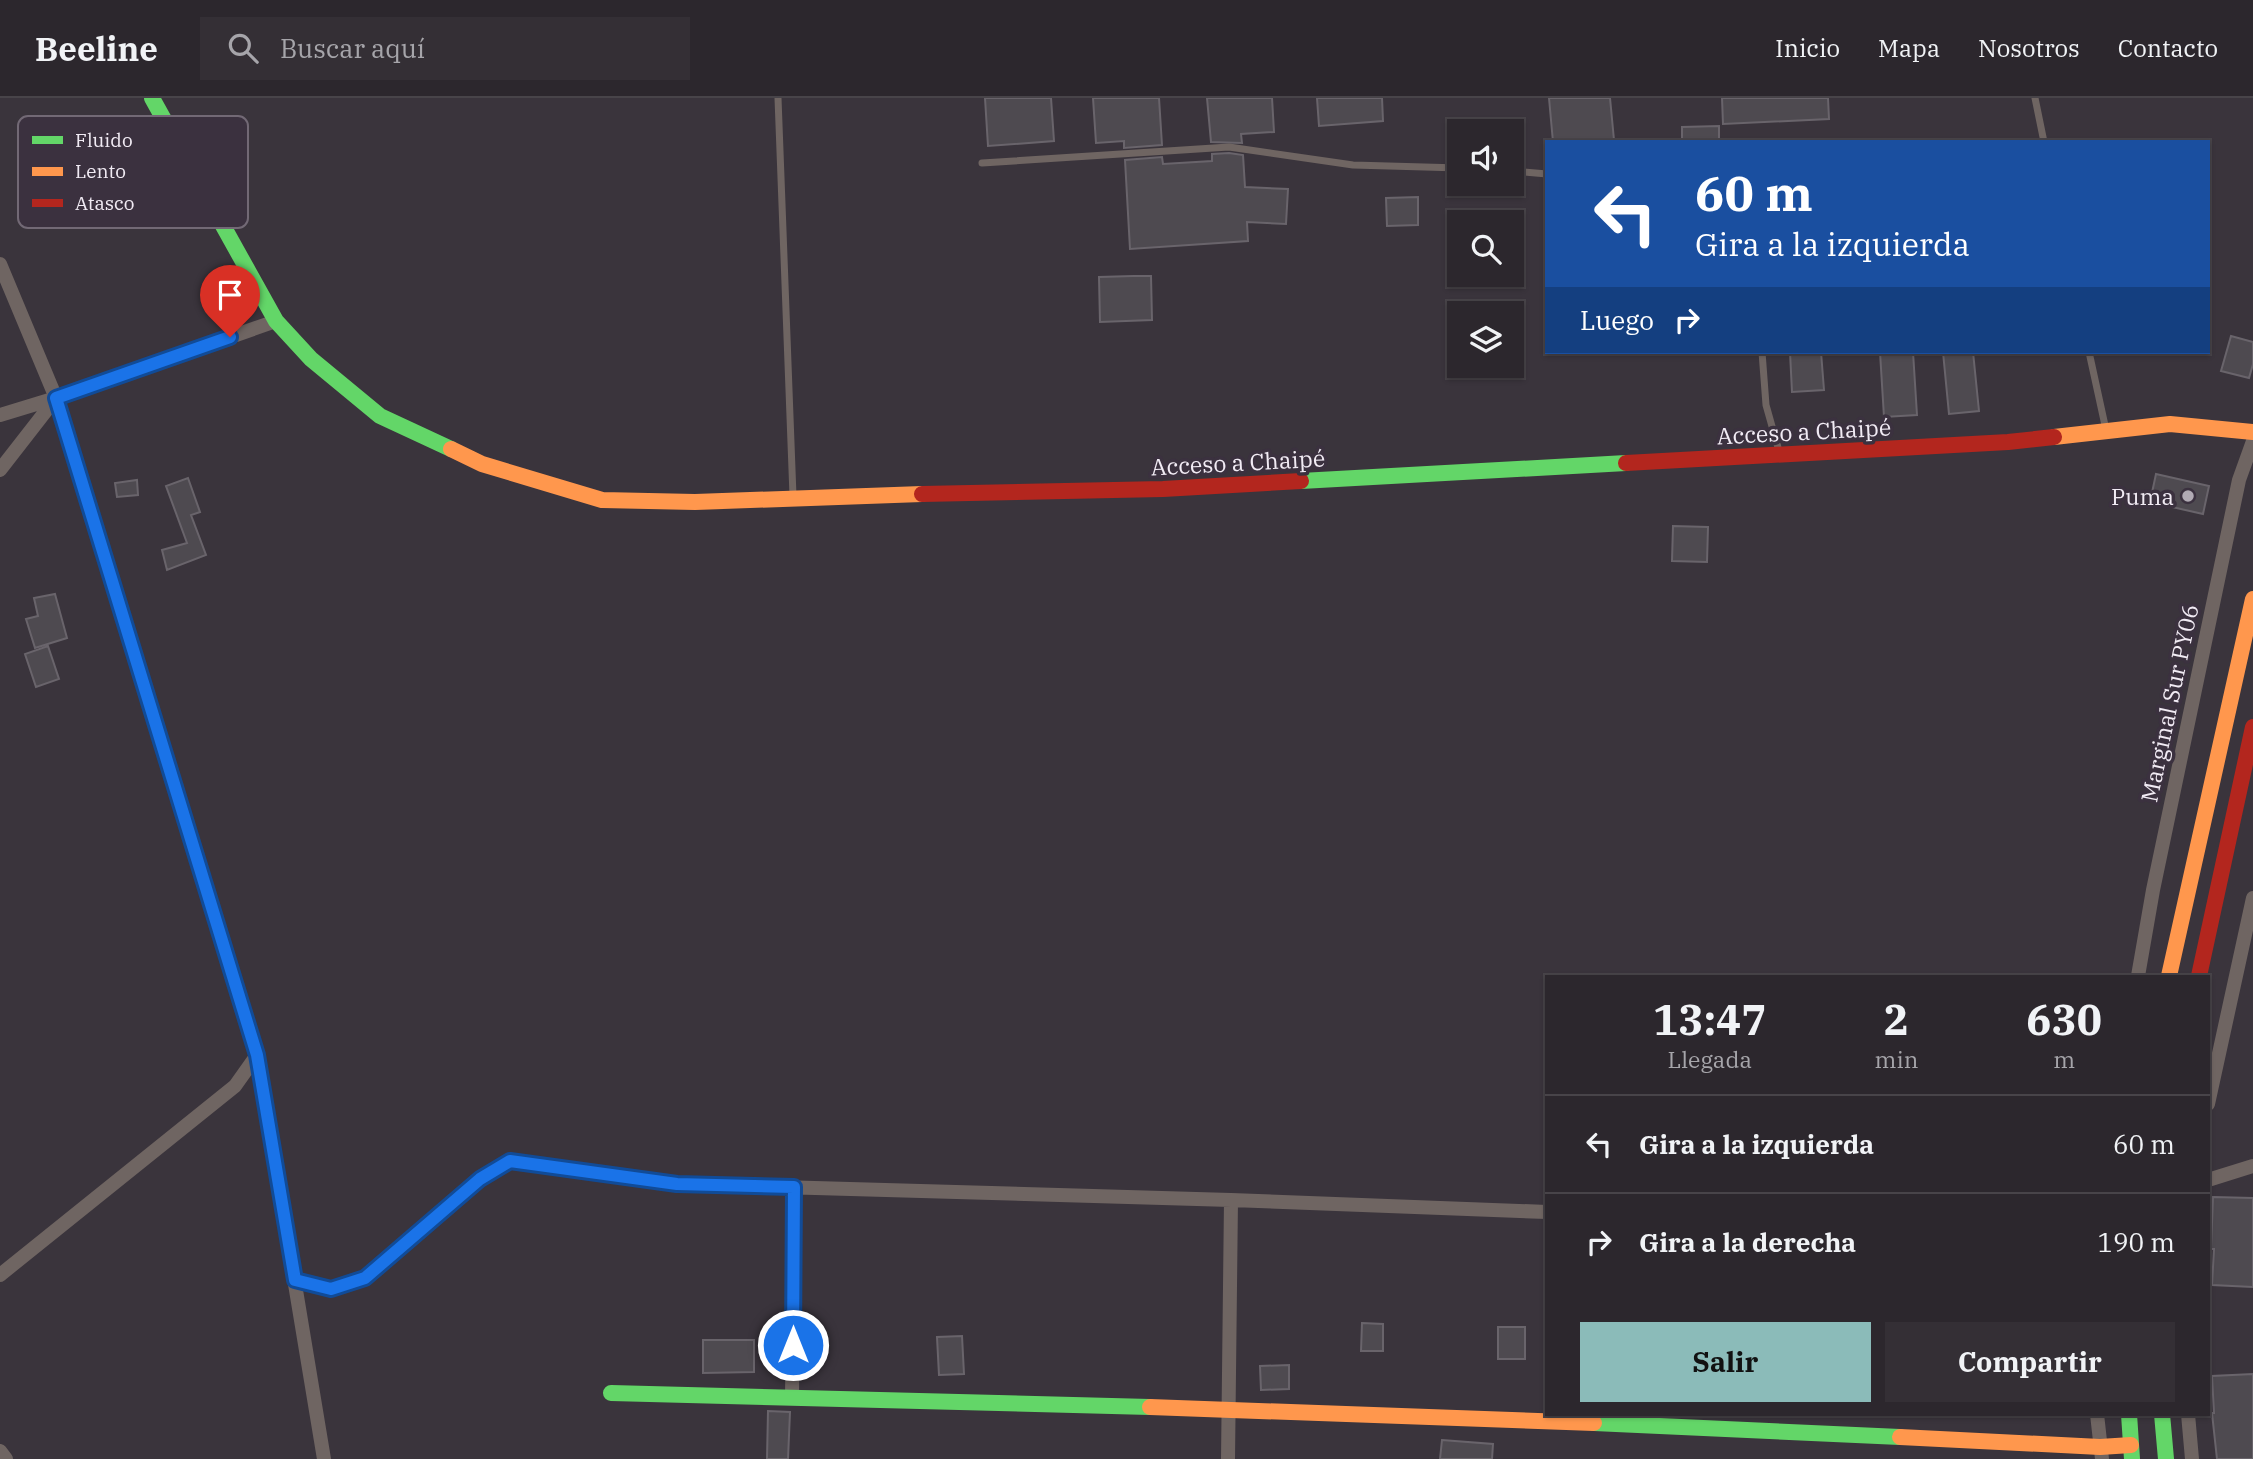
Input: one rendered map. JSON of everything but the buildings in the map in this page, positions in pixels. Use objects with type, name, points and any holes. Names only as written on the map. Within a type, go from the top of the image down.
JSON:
[{"type":"main road","name":"Acceso a Chaipé","points":[[152,98],[162,116]]},
{"type":"main road","name":"Acceso a Chaipé","points":[[224,228],[276,321],[310,359],[380,416],[482,464],[602,500],[695,502],[793,497],[1163,489],[2008,442],[2170,424],[2253,432]]},
{"type":"main road","points":[[2169,975],[2253,599]]},
{"type":"main road","points":[[2199,975],[2253,727]]},
{"type":"main road","points":[[611,1393],[1653,1420],[2101,1453],[2131,1452],[2130,1416]]},
{"type":"main road","points":[[2162,1416],[2166,1459]]},
{"type":"street","points":[[0,264],[56,398],[257,1055],[324,1459]]},
{"type":"street","points":[[0,415],[276,321]]},
{"type":"street","points":[[0,470],[56,398]]},
{"type":"street","name":"Marginal Sur PY06","points":[[2138,975],[2153,890],[2236,494],[2253,441]]},
{"type":"street","points":[[2210,1095],[2253,898]]},
{"type":"street","points":[[0,1275],[235,1086],[257,1055]]},
{"type":"street","points":[[295,1280],[331,1289],[365,1278],[480,1179],[510,1161],[677,1184],[1545,1212]]},
{"type":"street","points":[[2210,1179],[2253,1166]]},
{"type":"street","points":[[792,1398],[794,1187]]},
{"type":"street","points":[[1228,1459],[1231,1200]]},
{"type":"street","points":[[2097,1416],[2101,1453]]},
{"type":"street","points":[[2188,1416],[2192,1459]]},
{"type":"street","points":[[0,1451],[6,1459]]},
{"type":"lane","points":[[778,98],[793,497]]},
{"type":"lane","points":[[2035,98],[2044,140]]},
{"type":"lane","points":[[982,163],[1229,147],[1353,165],[1447,167]]},
{"type":"lane","points":[[1524,172],[1545,174]]},
{"type":"lane","points":[[1762,354],[1766,405],[1781,455]]},
{"type":"lane","points":[[2089,354],[2106,431]]},
{"type":"traffic: fast","points":[[152,98],[162,116]]},
{"type":"traffic: fast","points":[[224,228],[276,321],[311,359],[380,416],[451,449]]},
{"type":"traffic: fast","points":[[1301,481],[1626,463]]},
{"type":"traffic: fast","points":[[611,1393],[1150,1407]]},
{"type":"traffic: fast","points":[[2129,1416],[2132,1459]]},
{"type":"traffic: fast","points":[[2162,1416],[2166,1459]]},
{"type":"traffic: fast","points":[[1594,1423],[1900,1437]]},
{"type":"traffic: slow","points":[[2054,437],[2170,424],[2253,432]]},
{"type":"traffic: slow","points":[[451,449],[482,464],[602,500],[695,502],[922,494]]},
{"type":"traffic: slow","points":[[2169,975],[2253,599]]},
{"type":"traffic: slow","points":[[1150,1407],[1594,1423]]},
{"type":"traffic: slow","points":[[1900,1437],[2100,1447],[2131,1445]]},
{"type":"traffic: jam","points":[[1626,463],[2008,442],[2054,437]]},
{"type":"traffic: jam","points":[[922,494],[1163,489],[1301,481]]},
{"type":"traffic: jam","points":[[2199,975],[2253,727]]},
{"type":"place","name":"Puma","points":[[2188,496]]},
{"type":"route","points":[[230,337],[56,398],[257,1055],[295,1280],[331,1289],[365,1278],[480,1179],[510,1161],[677,1184],[794,1187],[793,1345]]}]
